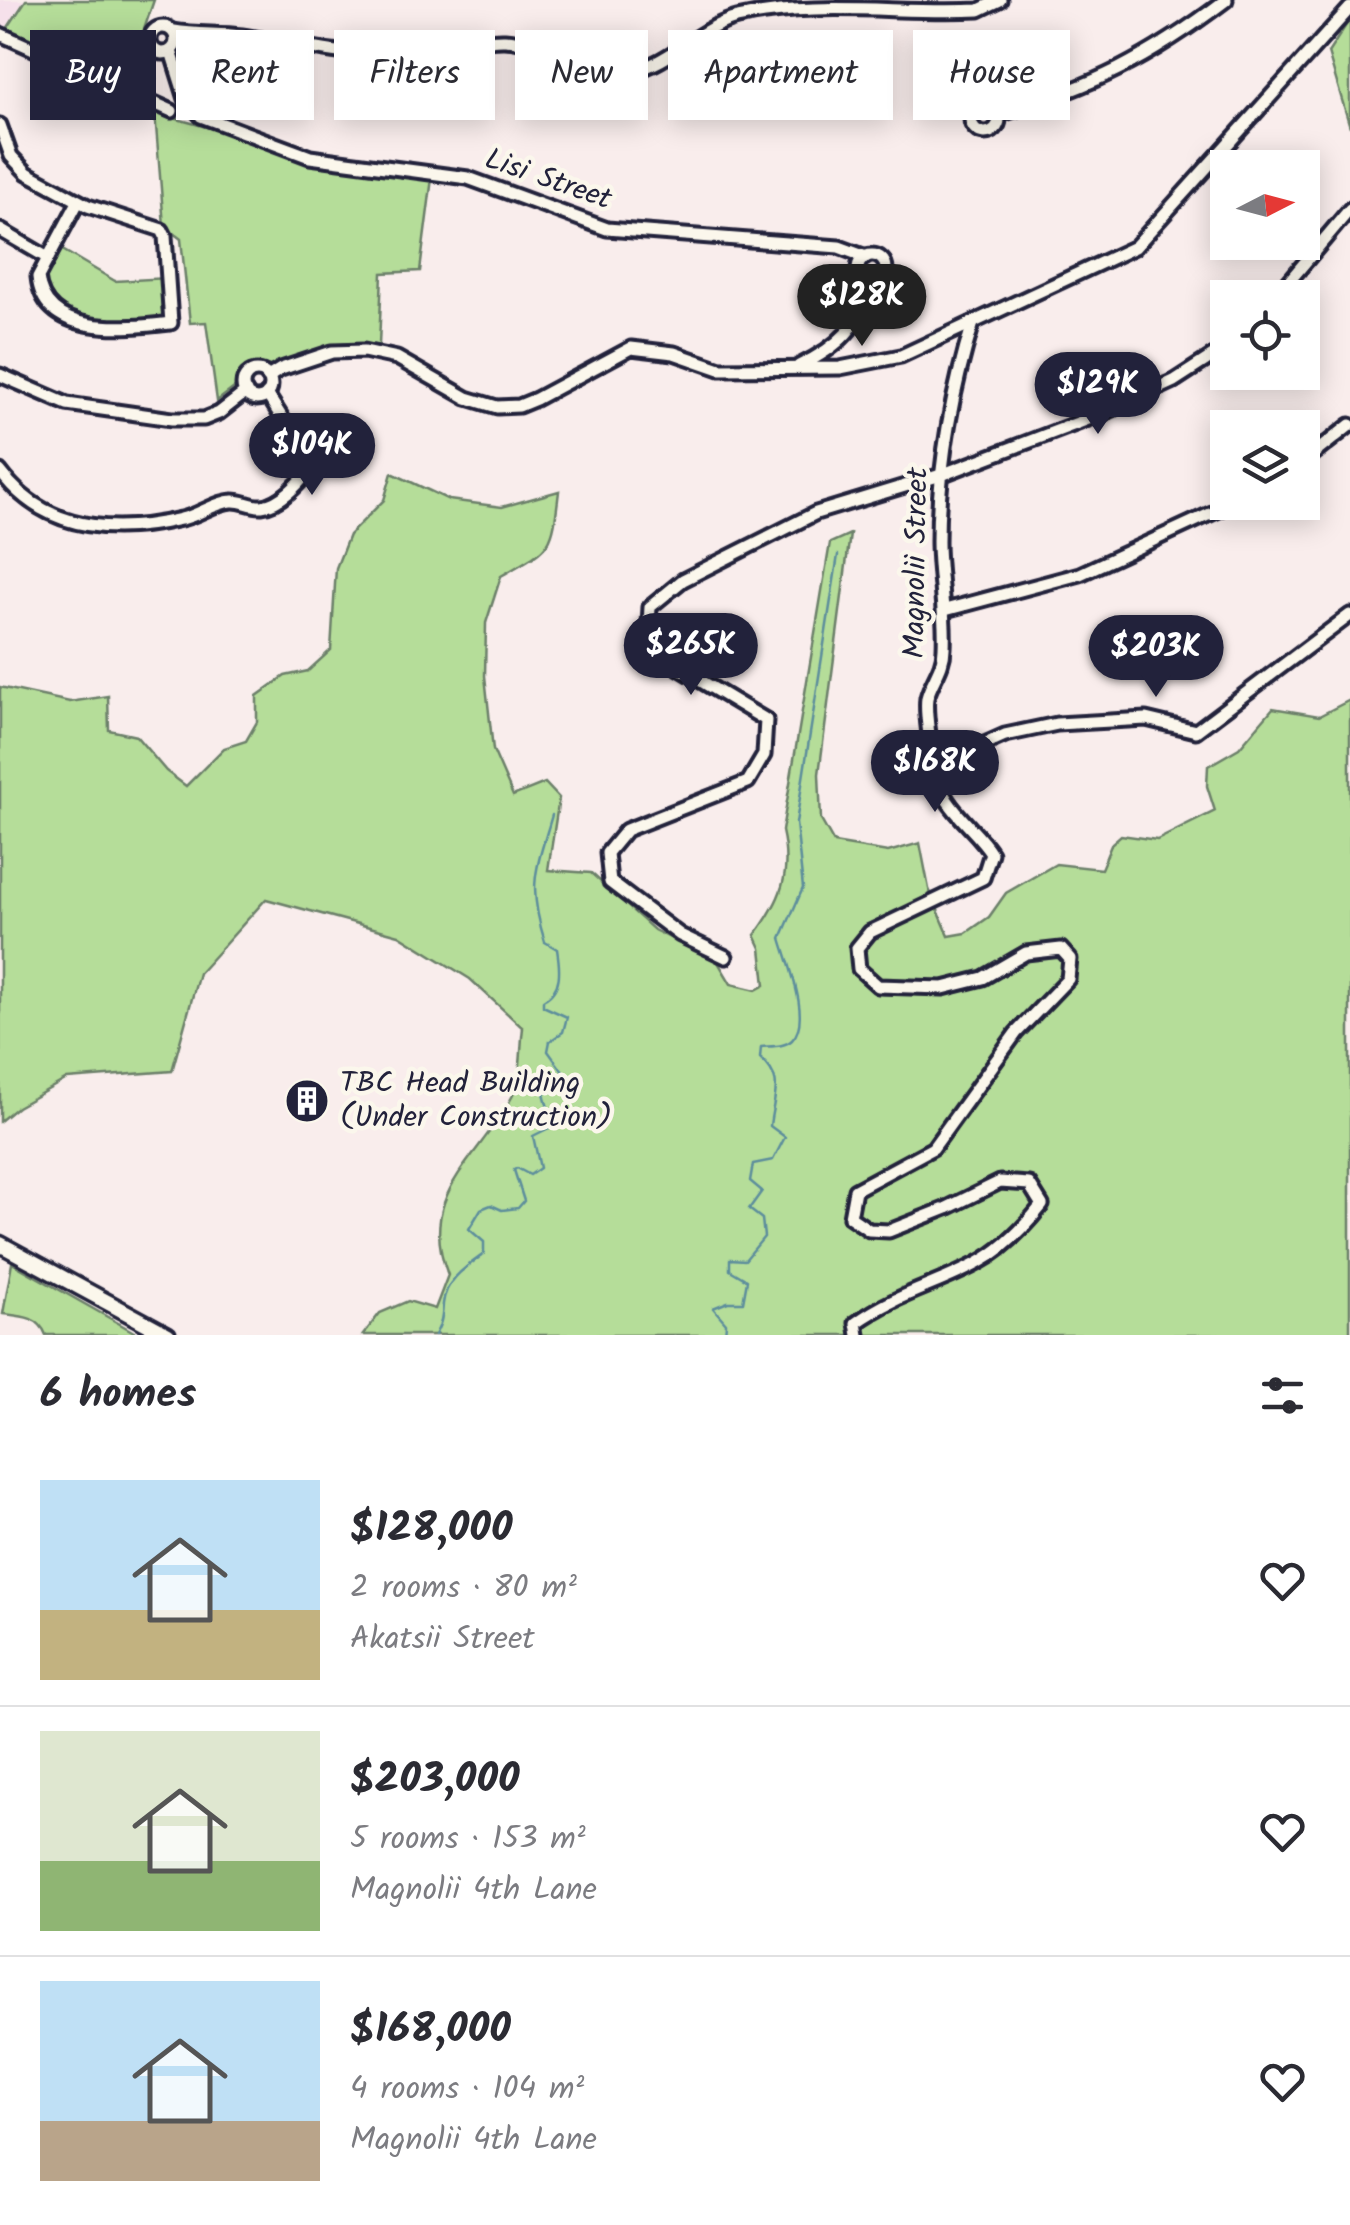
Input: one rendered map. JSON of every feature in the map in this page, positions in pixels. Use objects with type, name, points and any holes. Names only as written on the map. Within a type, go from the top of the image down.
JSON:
[{"type":"main road","points":[[0,1244],[168,1335]]},
{"type":"street","points":[[314,50],[358,55],[422,55],[502,40],[521,43],[594,70],[624,72],[649,66],[703,32],[736,18],[818,6],[979,10],[1000,0]]},
{"type":"street","points":[[1070,92],[1118,72],[1177,37],[1226,0]]},
{"type":"street","points":[[268,377],[332,352],[364,351],[397,358],[467,398],[496,407],[519,406],[536,399],[631,348],[674,353],[720,369],[840,368],[901,356],[1135,247],[1350,8]]},
{"type":"street","points":[[162,27],[174,32],[177,40],[172,51],[163,54],[155,50],[150,39],[154,31],[162,27]]},
{"type":"street","points":[[1,37],[172,111]]},
{"type":"street","name":"Lisi Street","points":[[172,51],[176,64]]},
{"type":"street","name":"Lisi Street","points":[[212,120],[310,157],[468,178],[607,228],[839,247],[866,257]]},
{"type":"street","points":[[0,124],[11,156],[27,172],[78,202],[162,230],[172,324],[114,329],[83,324],[55,311],[44,301],[38,276],[78,202]]},
{"type":"street","points":[[1290,280],[1350,209]]},
{"type":"street","points":[[0,230],[48,258]]},
{"type":"street","points":[[866,257],[878,257],[886,268],[881,280],[866,281],[858,272],[866,257]]},
{"type":"street","points":[[795,368],[830,350],[850,331],[866,307],[873,283]]},
{"type":"street","name":"Magnolii Street","points":[[930,744],[927,697],[944,655],[946,610],[938,544],[941,475],[952,393],[973,323]]},
{"type":"street","points":[[726,956],[680,935],[610,882],[607,852],[626,830],[748,782],[764,755],[766,720],[670,662],[648,642],[650,607],[683,580],[816,513],[941,475],[1104,413],[1174,380],[1210,357]]},
{"type":"street","points":[[259,371],[268,377],[268,394],[258,398],[246,392],[248,374],[259,371]]},
{"type":"street","points":[[0,376],[67,404],[172,418],[204,420],[246,392]]},
{"type":"street","points":[[0,472],[17,494],[48,514],[82,526],[122,527],[182,519],[231,501],[261,506],[278,501],[310,470],[309,460],[268,394]]},
{"type":"street","points":[[1320,449],[1350,425]]},
{"type":"street","points":[[946,610],[1080,574],[1210,514]]},
{"type":"street","points":[[951,759],[1006,735],[1057,724],[1146,719],[1196,731],[1350,614]]},
{"type":"street","points":[[943,743],[950,750],[951,759],[947,767],[930,768],[924,761],[924,752],[930,744],[943,743]]},
{"type":"street","points":[[858,1335],[856,1323],[884,1303],[978,1263],[1020,1234],[1042,1205],[1029,1184],[1000,1182],[889,1231],[869,1230],[850,1217],[854,1190],[933,1148],[1016,1033],[1068,979],[1070,958],[1061,949],[1042,948],[1026,952],[982,978],[943,988],[878,986],[859,969],[857,948],[870,932],[983,878],[992,853],[964,822],[938,782],[938,770]]},
{"type":"shaded area","points":[[0,0],[26,0],[2,35],[0,34]]},
{"type":"green space","points":[[26,0],[154,0],[144,30],[30,30],[30,47],[2,36],[0,43],[0,34]]},
{"type":"green space","points":[[1350,19],[1350,127],[1328,53]]},
{"type":"green space","points":[[156,113],[236,135],[312,165],[432,178],[420,271],[382,273],[379,345],[325,348],[270,366],[258,363],[242,371],[238,385],[217,401],[206,322],[190,323],[181,239],[164,226]]},
{"type":"green space","points":[[54,245],[115,281],[168,278],[171,323],[114,329],[55,311],[39,290]]},
{"type":"green space","points":[[392,473],[449,500],[502,507],[559,491],[547,544],[501,576],[486,623],[485,676],[493,750],[513,796],[545,783],[559,798],[548,870],[591,873],[654,930],[718,962],[731,984],[756,990],[765,985],[761,948],[755,935],[778,898],[785,874],[782,831],[830,543],[850,534],[819,774],[821,820],[834,843],[888,852],[920,843],[929,889],[949,936],[966,933],[989,917],[1006,893],[1056,864],[1101,869],[1112,843],[1121,835],[1157,840],[1215,811],[1207,786],[1208,766],[1239,748],[1273,708],[1319,716],[1350,700],[1350,1335],[363,1335],[380,1313],[408,1301],[435,1309],[448,1275],[440,1247],[445,1200],[512,1097],[519,1073],[523,1028],[470,979],[399,935],[266,899],[199,973],[172,1071],[67,1079],[0,1121],[0,687],[70,702],[108,696],[109,730],[136,736],[166,771],[186,786],[224,748],[246,741],[257,722],[257,696],[285,676],[308,671],[331,650],[336,568],[349,535],[384,500]]},
{"type":"green space","points":[[12,1263],[139,1335],[46,1335],[34,1321],[3,1314]]},
{"type":"waterway","points":[[725,1335],[726,1323],[713,1308],[743,1302],[747,1280],[730,1270],[730,1259],[745,1260],[764,1237],[762,1219],[749,1209],[762,1191],[750,1181],[753,1164],[773,1160],[785,1137],[770,1126],[775,1081],[760,1058],[761,1047],[792,1040],[800,1019],[797,991],[781,938],[803,888],[796,823],[838,555]]},
{"type":"waterway","points":[[435,1335],[448,1288],[484,1254],[484,1242],[469,1229],[481,1209],[491,1205],[502,1210],[518,1208],[524,1201],[514,1170],[530,1175],[540,1168],[533,1136],[553,1126],[544,1093],[571,1083],[548,1051],[550,1041],[563,1032],[567,1017],[543,1006],[543,1000],[557,984],[559,971],[557,949],[545,942],[535,891],[552,815]]},
{"type":"place","name":"TBC Head Building (Under Construction)","points":[[307,1101]]}]
